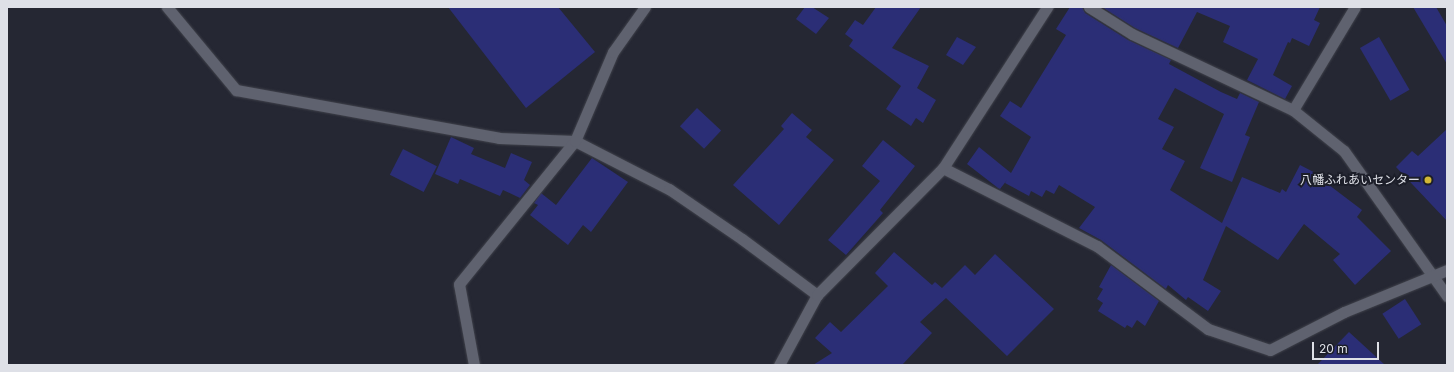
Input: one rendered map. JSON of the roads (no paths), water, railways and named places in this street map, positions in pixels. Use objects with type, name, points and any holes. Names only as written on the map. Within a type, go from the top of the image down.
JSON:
[{"type":"street","points":[[167,7],[236,90],[499,138],[575,141],[669,190],[742,239],[817,295]]},
{"type":"street","points":[[474,365],[459,284],[575,141],[614,52],[645,7]]},
{"type":"street","points":[[779,365],[817,295],[944,168],[1047,7]]},
{"type":"street","points":[[1089,7],[1132,34],[1293,110],[1344,150],[1447,296]]},
{"type":"street","points":[[1293,110],[1355,7]]},
{"type":"street","points":[[944,168],[1097,246],[1208,329],[1270,350],[1344,312],[1447,270]]},
{"type":"place","name":"八幡ふれあいセンター","points":[[1428,180]]}]
